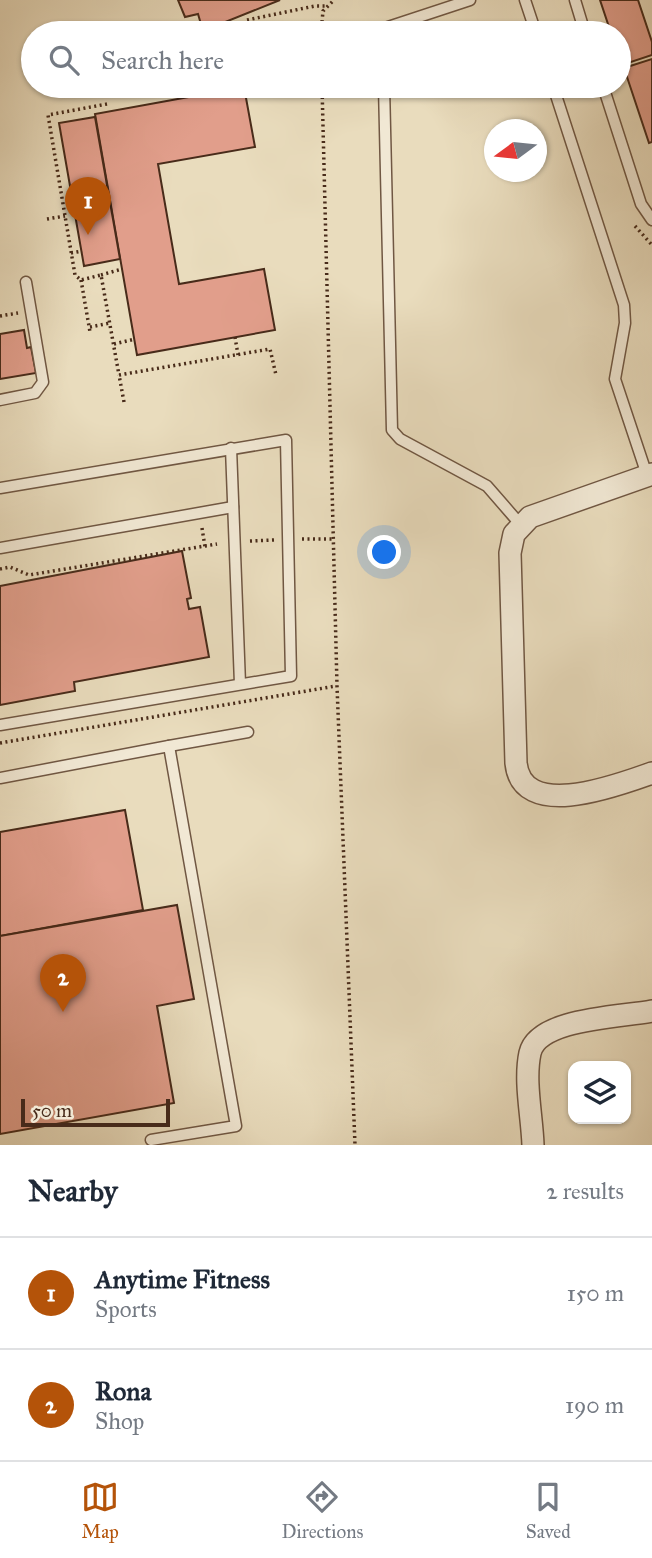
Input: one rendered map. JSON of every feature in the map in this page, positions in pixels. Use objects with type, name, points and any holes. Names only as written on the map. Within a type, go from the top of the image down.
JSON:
[{"type":"street","points":[[650,475],[536,514],[520,524],[511,540],[510,553],[519,775],[530,790],[548,796],[603,789],[652,773]]},
{"type":"street","points":[[533,1145],[530,1056],[537,1039],[552,1028],[652,1011]]},
{"type":"lane","points":[[407,21],[470,0]]},
{"type":"lane","points":[[525,0],[532,21]]},
{"type":"lane","points":[[575,0],[581,21]]},
{"type":"lane","points":[[384,98],[392,430],[400,439],[487,486],[520,524]]},
{"type":"lane","points":[[557,98],[624,305],[625,323],[615,379],[650,475]]},
{"type":"lane","points":[[607,98],[642,204],[652,219]]},
{"type":"lane","points":[[0,400],[35,393],[43,382],[26,282]]},
{"type":"lane","points":[[0,488],[286,440],[291,676],[0,725]]},
{"type":"lane","points":[[231,448],[240,684]]},
{"type":"lane","points":[[0,548],[233,507]]},
{"type":"lane","points":[[0,778],[248,732]]},
{"type":"lane","points":[[151,1140],[236,1126],[169,746]]},
{"type":"path","points":[[247,20],[326,6],[334,0]]},
{"type":"path","points":[[323,21],[326,6]]},
{"type":"path","points":[[322,98],[332,539],[355,1145]]},
{"type":"path","points":[[107,104],[48,115],[75,275],[81,280],[90,329],[110,323]]},
{"type":"path","points":[[47,219],[65,216]]},
{"type":"path","points":[[71,253],[82,251]]},
{"type":"path","points":[[81,280],[122,269]]},
{"type":"path","points":[[101,275],[124,402]]},
{"type":"path","points":[[0,316],[24,312]]},
{"type":"path","points":[[235,337],[238,355]]},
{"type":"path","points":[[114,344],[135,339]]},
{"type":"path","points":[[119,375],[270,349],[276,375]]},
{"type":"path","points":[[201,526],[205,547]]},
{"type":"path","points":[[300,539],[332,539]]},
{"type":"path","points":[[244,541],[278,540]]},
{"type":"path","points":[[0,569],[10,567],[29,575],[218,544]]},
{"type":"path","points":[[0,743],[337,686]]},
{"type":"building","points":[[178,0],[280,0],[228,21],[200,21],[198,14],[185,17]]},
{"type":"building","points":[[600,0],[638,0],[652,42],[652,55],[631,62],[631,21],[607,21]]},
{"type":"building","points":[[652,59],[652,142],[649,143],[631,89],[631,66]]},
{"type":"building","points":[[183,98],[246,98],[255,147],[158,164],[179,284],[264,269],[275,330],[137,355],[95,114]]},
{"type":"building","points":[[95,117],[120,259],[84,266],[59,123]]},
{"type":"building","points":[[24,330],[27,348],[31,347],[36,373],[0,379],[0,334]]},
{"type":"building","points":[[182,551],[191,598],[187,599],[189,609],[200,607],[209,657],[74,682],[75,691],[0,705],[0,586]]},
{"type":"building","points":[[125,810],[143,910],[0,936],[0,832]]},
{"type":"building","points":[[177,905],[194,999],[157,1006],[174,1103],[0,1134],[0,936]]},
{"type":"place","name":"Anytime Fitness","points":[[88,235]]},
{"type":"place","name":"Rona","points":[[63,1012]]}]
